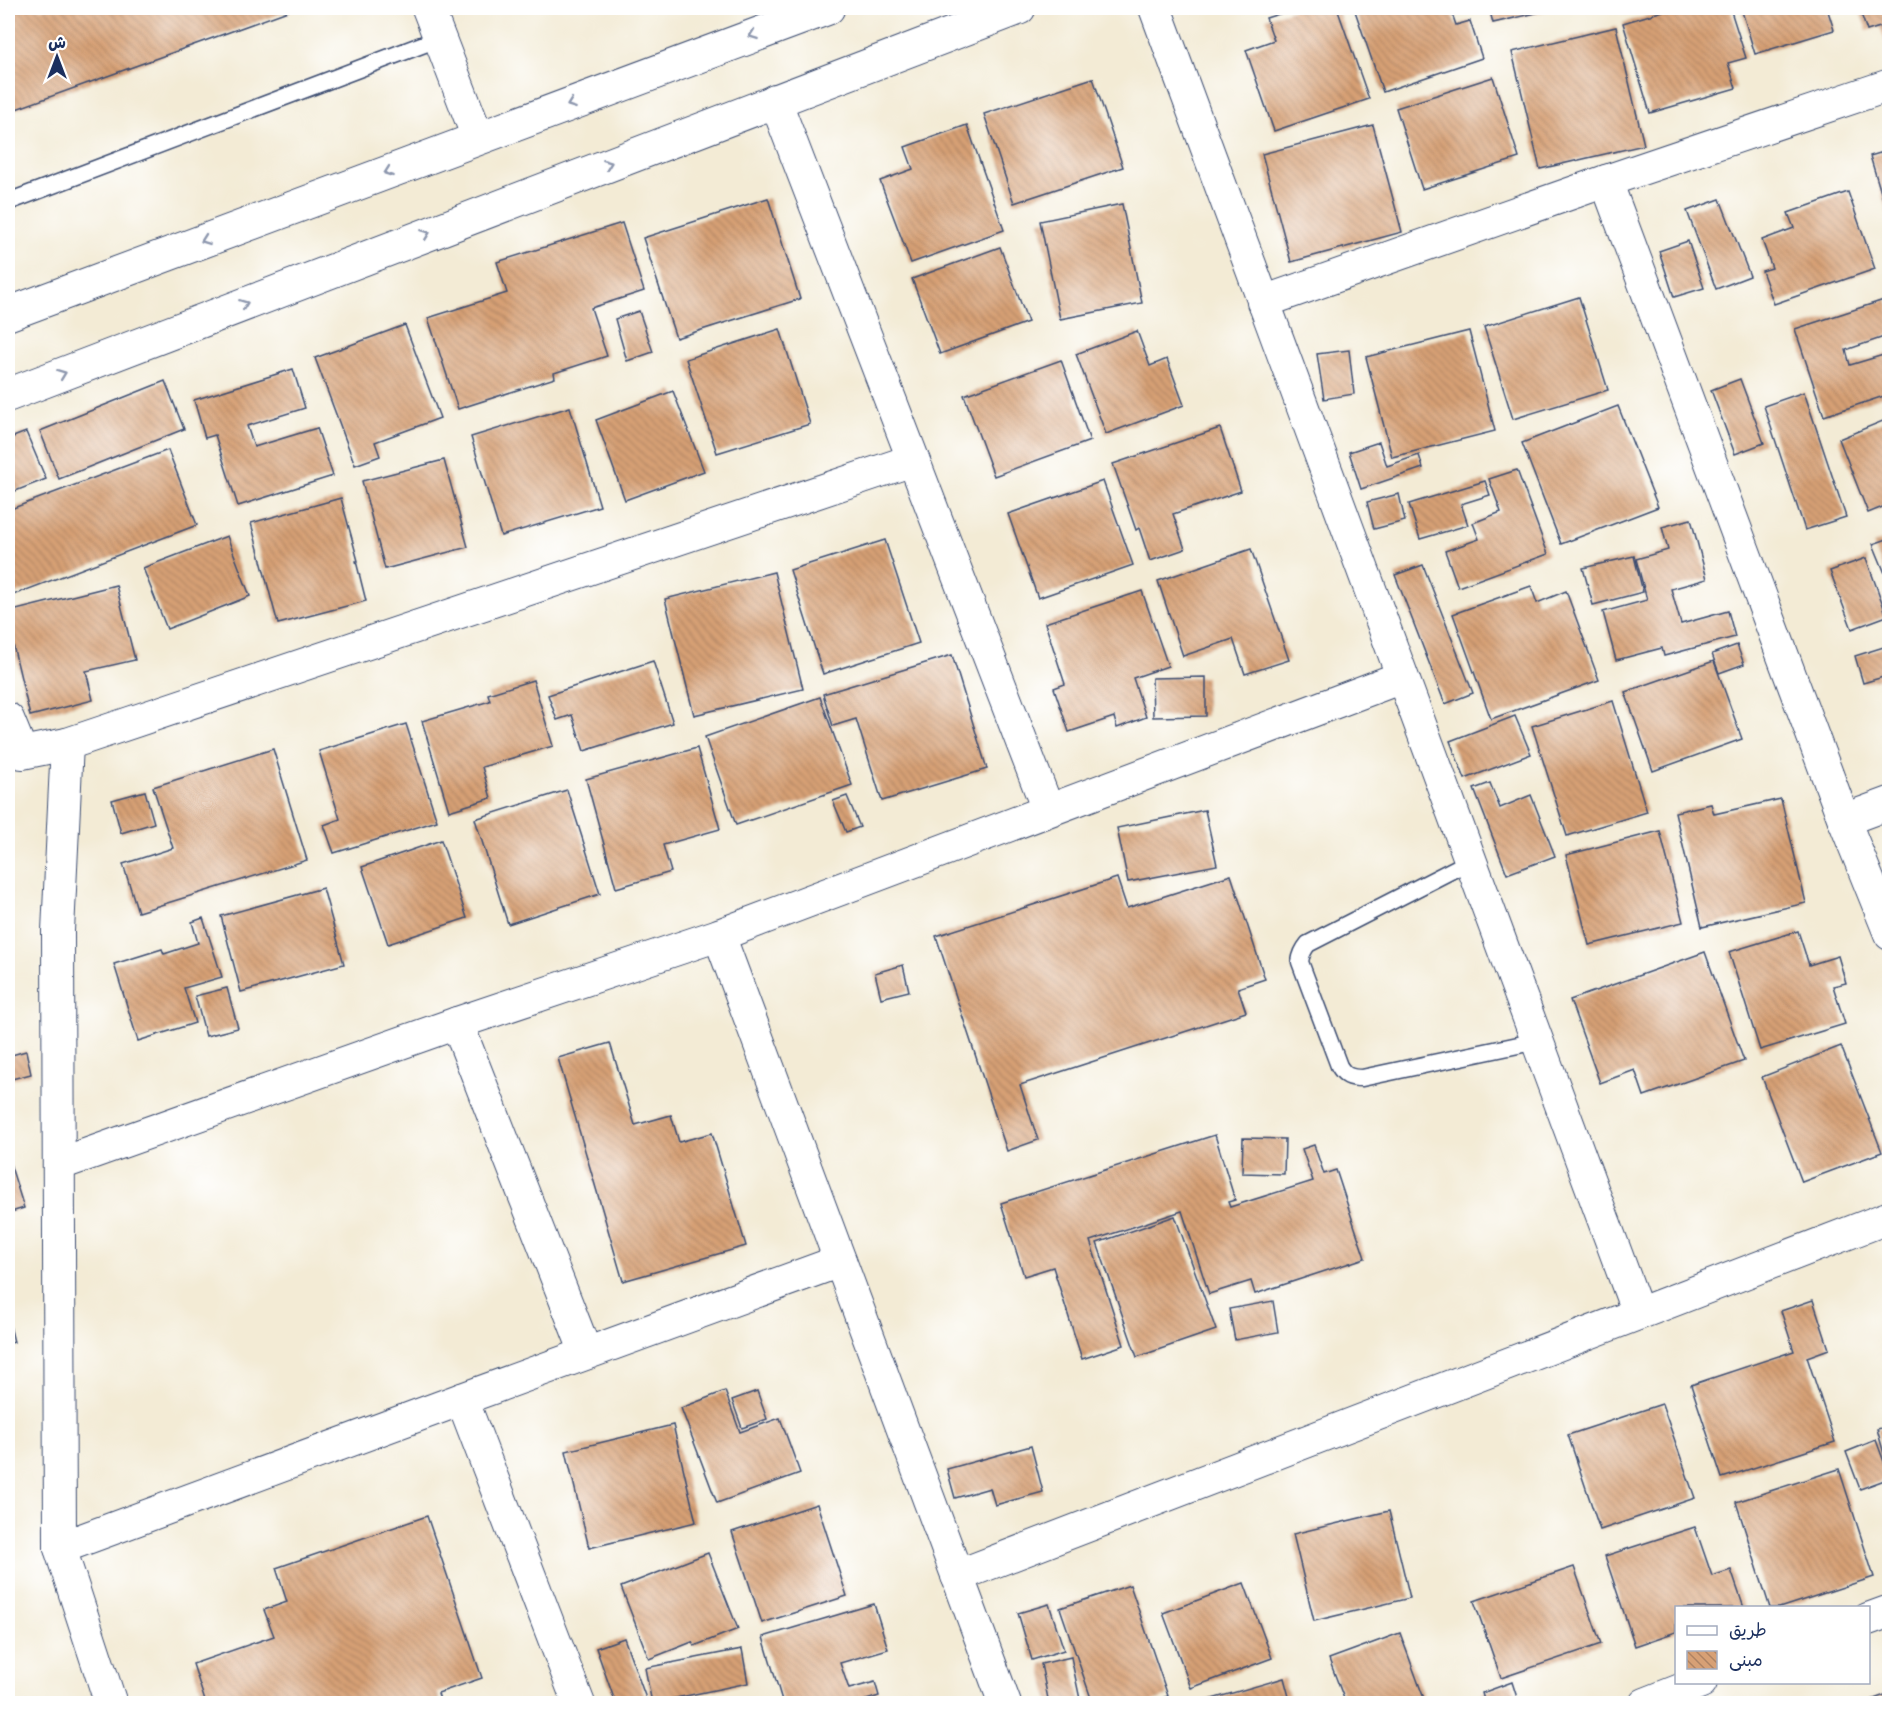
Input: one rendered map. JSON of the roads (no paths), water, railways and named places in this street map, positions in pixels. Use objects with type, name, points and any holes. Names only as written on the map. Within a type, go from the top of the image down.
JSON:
[{"type":"main road","points":[[8,314],[828,8]]},
{"type":"main road","points":[[8,395],[1019,8]]},
{"type":"street","points":[[428,8],[478,138]]},
{"type":"street","points":[[1155,8],[1638,1313]]},
{"type":"street","points":[[1263,302],[1606,181],[1890,85]]},
{"type":"street","points":[[776,100],[1048,810]]},
{"type":"street","points":[[1606,181],[1844,820],[1890,934]]},
{"type":"street","points":[[8,719],[22,753],[67,744],[914,460]]},
{"type":"street","points":[[60,1164],[456,1023],[719,935],[1402,676]]},
{"type":"street","points":[[67,744],[58,931],[60,1548],[111,1704]]},
{"type":"street","points":[[1844,820],[1890,803]]},
{"type":"street","points":[[719,935],[1005,1704]]},
{"type":"street","points":[[456,1023],[586,1353]]},
{"type":"street","points":[[957,1576],[1890,1217]]},
{"type":"street","points":[[60,1548],[840,1261]]},
{"type":"street","points":[[462,1399],[579,1704]]},
{"type":"street","points":[[1870,1619],[1890,1611]]},
{"type":"street","points":[[1645,1704],[1698,1684]]},
{"type":"lane","points":[[8,202],[440,38]]},
{"type":"lane","points":[[1470,861],[1308,944],[1301,954],[1300,962],[1343,1074],[1362,1077],[1537,1041]]}]
